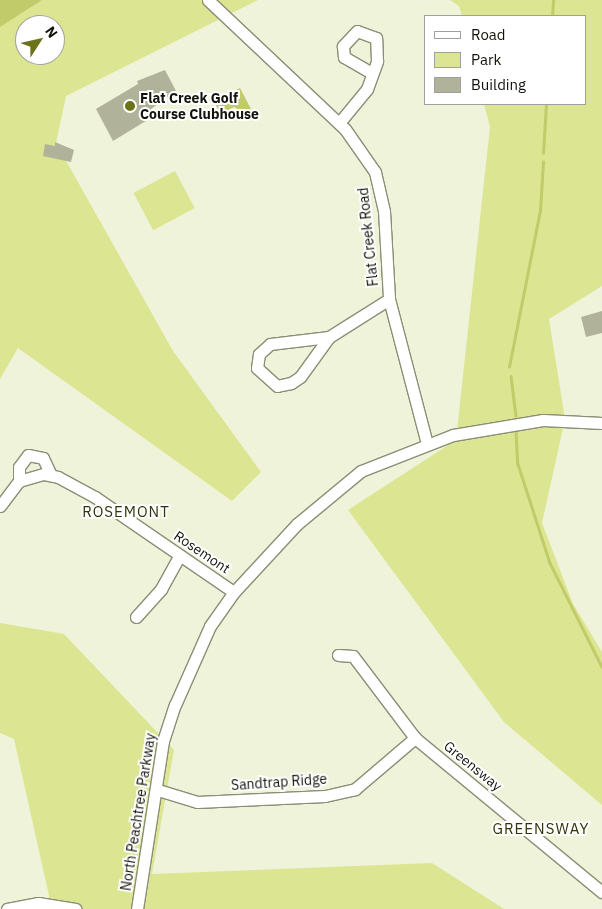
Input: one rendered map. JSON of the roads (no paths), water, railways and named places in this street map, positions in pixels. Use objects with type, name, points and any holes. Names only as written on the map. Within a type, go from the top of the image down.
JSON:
[{"type":"street","name":"Flat Creek Road","points":[[208,0],[339,123],[361,148],[381,188],[389,299],[427,444]]},
{"type":"street","points":[[339,123],[367,89],[370,72]]},
{"type":"street","points":[[328,337],[270,344],[260,354],[257,368],[277,386],[291,383],[300,378],[328,337],[389,299]]},
{"type":"street","name":"North Peachtree Parkway","points":[[137,909],[158,790],[163,741],[175,705],[210,626],[234,592],[297,524],[347,480],[380,460],[453,435],[526,422],[602,423]]},
{"type":"street","name":"Rosemont","points":[[0,506],[19,481],[19,467],[28,454],[43,458],[51,475],[95,496],[179,556],[234,592]]},
{"type":"street","points":[[19,481],[51,475]]},
{"type":"street","points":[[136,617],[161,589],[179,556]]},
{"type":"street","name":"Greensway","points":[[338,655],[353,656],[415,738],[602,892]]},
{"type":"street","name":"Sandtrap Ridge","points":[[158,790],[197,802],[325,796],[355,789],[415,738]]},
{"type":"street","points":[[130,909],[146,861]]},
{"type":"street","points":[[7,909],[38,903],[76,909]]},
{"type":"waterway","points":[[552,15],[553,0]]},
{"type":"waterway","points":[[543,153],[546,105]]},
{"type":"waterway","points":[[509,367],[540,211],[543,162]]},
{"type":"waterway","points":[[511,376],[516,416]]},
{"type":"waterway","points":[[516,431],[518,464],[550,563],[602,667]]},
{"type":"place","name":"Flat Creek Golf Course Clubhouse","points":[[130,106]]},
{"type":"district","name":"ROSEMONT","points":[[126,512]]},
{"type":"district","name":"GREENSWAY","points":[[541,829]]}]
